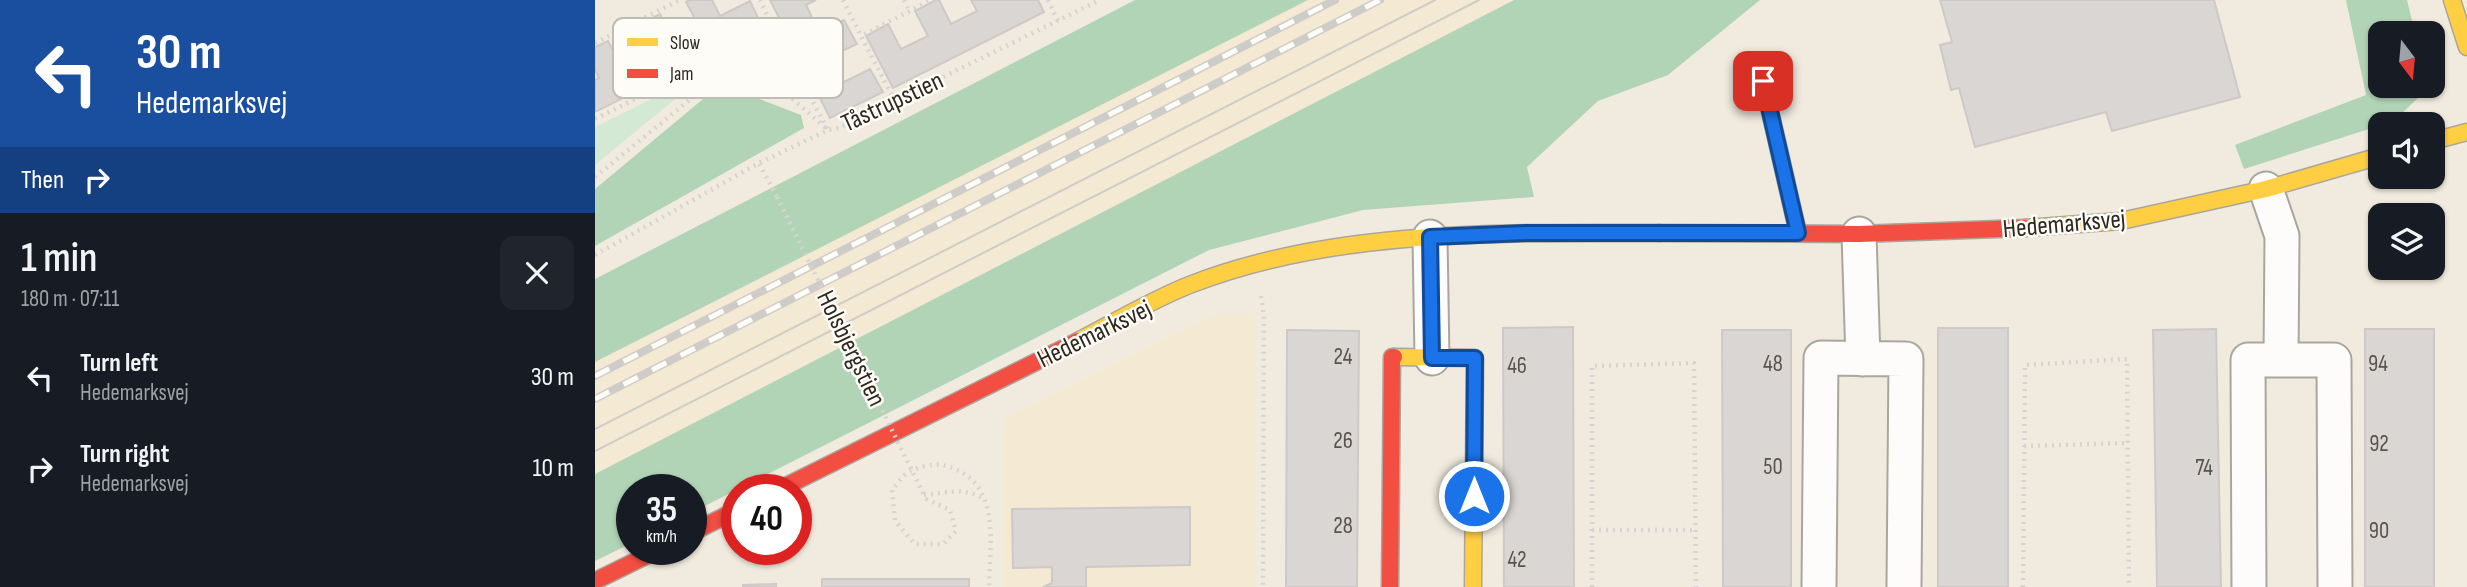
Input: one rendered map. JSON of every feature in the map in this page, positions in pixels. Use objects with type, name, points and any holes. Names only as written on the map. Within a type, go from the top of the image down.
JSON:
[{"type":"street","points":[[2452,0],[2467,47]]},
{"type":"street","points":[[2445,138],[2467,132]]},
{"type":"street","name":"Hedemarksvej","points":[[810,474],[1191,284],[1257,264],[1348,244],[1526,233],[1859,234],[2016,229],[2121,221],[2266,189],[2368,159]]},
{"type":"street","points":[[2266,189],[2282,236],[2281,360]]},
{"type":"street","points":[[1859,234],[1863,359]]},
{"type":"street","points":[[1430,237],[1432,358]]},
{"type":"street","points":[[1390,587],[1392,357],[1475,358],[1473,587]]},
{"type":"street","points":[[1819,587],[1821,358],[1906,359],[1904,587]]},
{"type":"street","points":[[2249,587],[2248,360],[2334,360],[2335,587]]},
{"type":"street","points":[[595,581],[628,565]]},
{"type":"lane","points":[[1763,81],[1798,233]]},
{"type":"path","points":[[643,18],[678,0]]},
{"type":"path","points":[[760,0],[768,18]]},
{"type":"path","points":[[843,0],[895,101]]},
{"type":"path","points":[[904,0],[909,11]]},
{"type":"path","points":[[861,36],[932,0]]},
{"type":"path","points":[[1048,0],[1058,21]]},
{"type":"path","name":"Tåstrupstien","points":[[793,98],[828,130],[839,128],[1100,0]]},
{"type":"path","points":[[595,43],[613,34]]},
{"type":"path","points":[[595,119],[637,98]]},
{"type":"path","points":[[595,177],[692,98]]},
{"type":"path","points":[[595,255],[759,163],[828,130],[811,98]]},
{"type":"path","name":"Holsbjergstien","points":[[759,163],[925,497]]},
{"type":"path","points":[[1257,264],[1264,316],[1263,587]]},
{"type":"path","points":[[2023,587],[2025,365],[2127,359],[2129,587]]},
{"type":"path","points":[[1592,587],[1593,366],[1694,363],[1696,587]]},
{"type":"path","points":[[2024,446],[2127,443]]},
{"type":"path","points":[[925,497],[950,510],[956,531],[943,544],[915,544],[895,521],[892,490],[907,472],[937,464],[961,470],[982,488],[990,522],[989,587]]},
{"type":"path","points":[[925,497],[946,491],[971,492],[985,500]]},
{"type":"path","points":[[1592,530],[1696,530]]},
{"type":"shaded area","points":[[1308,0],[1514,0],[595,474],[595,362]]},
{"type":"shaded area","points":[[1218,313],[1255,314],[1255,587],[1003,587],[1003,419]]},
{"type":"green space","points":[[1135,0],[1308,0],[595,362],[595,279]]},
{"type":"green space","points":[[1514,0],[1760,0],[1668,75],[1598,101],[1527,167],[1534,197],[1363,210],[1209,250],[768,474],[721,474],[721,498],[707,505],[707,474],[616,474],[616,551],[595,561],[595,474]]},
{"type":"green space","points":[[2346,0],[2407,0],[2412,21],[2368,21],[2368,98],[2418,98],[2403,112],[2368,112],[2368,129],[2244,169],[2235,145],[2366,95]]},
{"type":"green space","points":[[654,98],[676,98],[595,165],[595,127]]},
{"type":"green space","points":[[704,98],[757,98],[801,115],[804,128],[595,246],[595,189]]},
{"type":"building","points":[[712,0],[720,16],[750,1],[758,18],[695,18],[686,2]]},
{"type":"building","points":[[770,0],[816,0],[806,5],[812,18],[779,18]]},
{"type":"building","points":[[939,0],[951,24],[977,11],[971,0],[1038,0],[1044,12],[893,88],[866,36],[888,24],[901,49],[928,36],[915,11]]},
{"type":"building","points":[[1940,0],[2214,0],[2240,97],[2112,131],[2106,112],[1975,147],[1959,88],[1951,90],[1940,45],[1952,42]]},
{"type":"building","points":[[843,20],[844,20],[857,44],[843,50]]},
{"type":"building","points":[[608,41],[613,51],[613,98],[623,98],[595,112],[595,80],[599,78],[595,70],[595,47]]},
{"type":"building","points":[[870,69],[883,92],[830,118],[820,98],[843,98],[843,80],[844,82]]},
{"type":"building","points":[[1573,327],[1574,587],[1504,587],[1503,328]]},
{"type":"building","points":[[1938,328],[2008,328],[2008,587],[1938,587]]},
{"type":"building","points":[[2216,329],[2221,587],[2157,587],[2153,330]]},
{"type":"building","points":[[2365,329],[2434,329],[2434,587],[2365,587]]},
{"type":"building","points":[[1287,330],[1359,331],[1357,587],[1286,587]]},
{"type":"building","points":[[1722,330],[1791,330],[1791,587],[1723,587]]},
{"type":"building","points":[[1190,507],[1190,565],[1086,567],[1086,587],[1043,587],[1052,583],[1052,567],[1013,568],[1012,509]]},
{"type":"building","points":[[822,579],[969,579],[969,587],[822,587]]},
{"type":"building","points":[[776,584],[776,587],[743,587],[743,585]]},
{"type":"tram line","points":[[595,429],[1435,0]]},
{"type":"tram line","points":[[595,451],[1479,0]]},
{"type":"railway","points":[[595,376],[1335,0]]},
{"type":"railway","points":[[595,399],[1380,0]]},
{"type":"traffic: slow","points":[[2452,0],[2467,47]]},
{"type":"traffic: slow","points":[[2445,138],[2467,132]]},
{"type":"traffic: slow","points":[[2025,228],[2121,221],[2266,189],[2368,159]]},
{"type":"traffic: slow","points":[[1078,341],[1192,284],[1247,266],[1305,252],[1363,243],[1482,234],[1659,233]]},
{"type":"traffic: slow","points":[[1394,357],[1475,358],[1473,587]]},
{"type":"traffic: jam","points":[[1659,233],[1859,234],[2025,228]]},
{"type":"traffic: jam","points":[[810,474],[1078,341]]},
{"type":"traffic: jam","points":[[1390,587],[1394,357]]},
{"type":"traffic: jam","points":[[707,525],[721,518]]},
{"type":"traffic: jam","points":[[595,581],[628,565]]},
{"type":"route","points":[[1474,496],[1475,358],[1432,358],[1430,237],[1526,233],[1798,233],[1763,81]]}]
